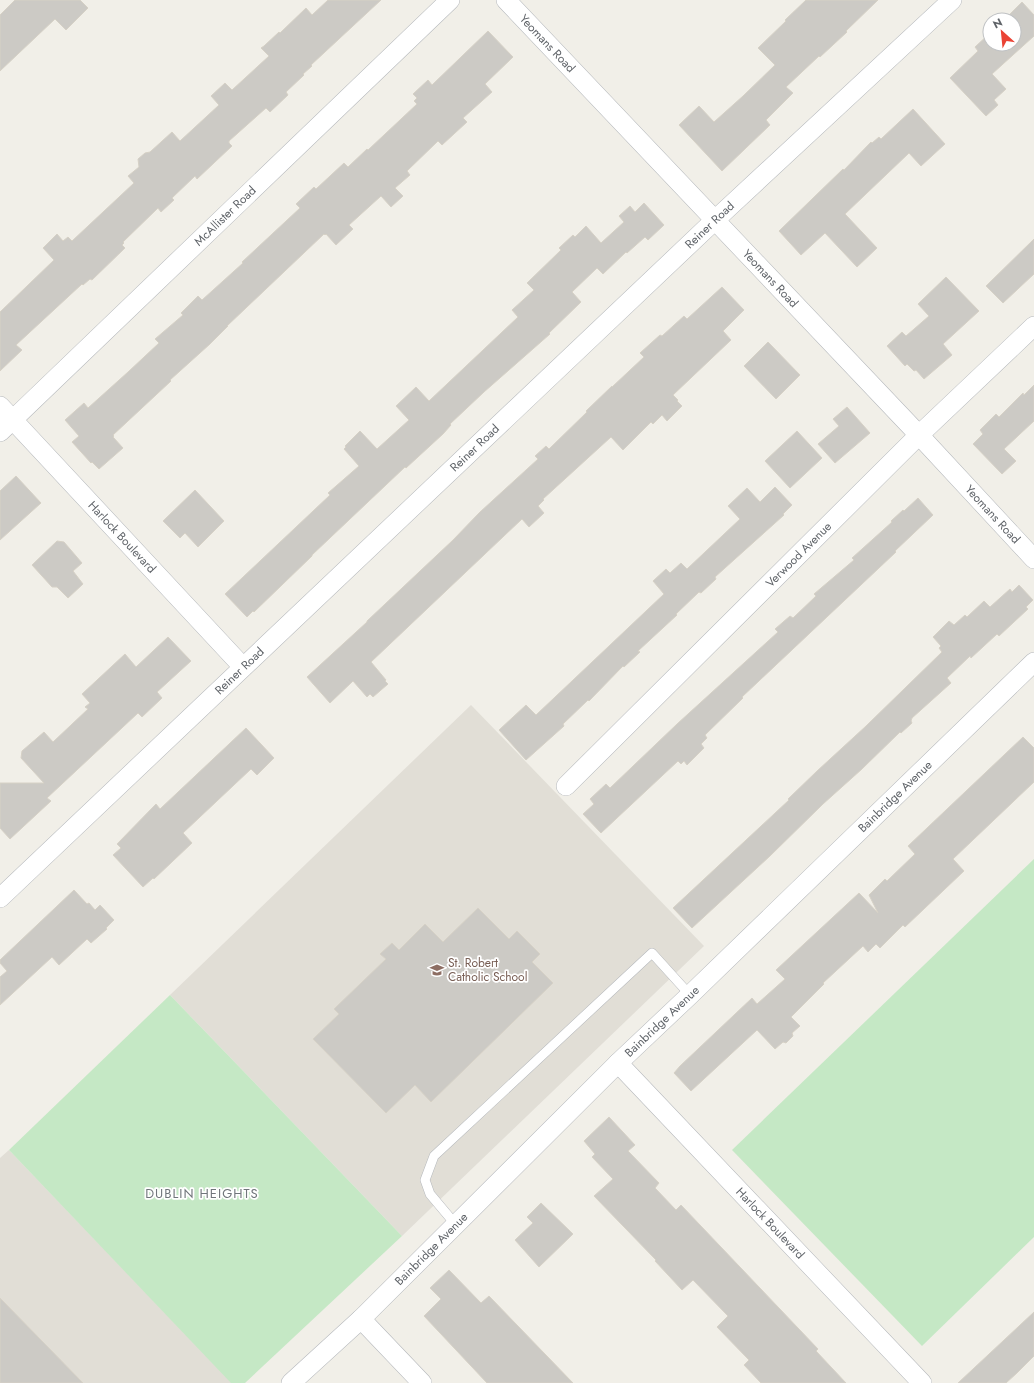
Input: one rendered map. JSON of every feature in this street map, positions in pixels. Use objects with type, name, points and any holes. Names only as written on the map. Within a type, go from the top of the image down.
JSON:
[{"type":"street","name":"McAllister Road","points":[[6,426],[450,0]]},
{"type":"street","name":"Yeomans Road","points":[[506,0],[919,435],[1034,559]]},
{"type":"street","name":"Reiner Road","points":[[0,898],[714,220],[952,0]]},
{"type":"street","name":"Verwood Avenue","points":[[566,786],[919,435],[1034,326]]},
{"type":"street","name":"Harlock Boulevard","points":[[0,406],[6,426],[243,667]]},
{"type":"street","name":"Bainbridge Avenue","points":[[291,1383],[361,1319],[618,1063],[1034,662]]},
{"type":"street","name":"Harlock Boulevard","points":[[618,1063],[922,1383]]},
{"type":"street","points":[[361,1319],[422,1383]]},
{"type":"lane","points":[[456,1225],[430,1194],[425,1180],[434,1156],[652,953],[690,995]]},
{"type":"shaded area","name":"St. Robert Catholic School","points":[[471,705],[704,946],[402,1236],[170,995]]},
{"type":"shaded area","points":[[9,1150],[232,1383],[0,1383],[0,1158]]},
{"type":"green space","points":[[1034,859],[1034,1237],[922,1346],[732,1150]]},
{"type":"green space","points":[[170,995],[402,1236],[245,1383],[231,1383],[9,1150]]},
{"type":"building","points":[[15,0],[80,0],[88,8],[66,30],[55,19],[0,71],[0,15]]},
{"type":"building","points":[[328,0],[381,0],[311,65],[312,66],[303,74],[304,75],[286,92],[288,95],[270,112],[266,108],[229,141],[232,146],[197,179],[195,176],[172,198],[174,200],[161,212],[158,208],[123,242],[124,243],[122,245],[125,248],[92,280],[90,279],[83,285],[82,284],[16,345],[22,350],[0,371],[0,312],[54,260],[43,248],[57,234],[63,241],[68,237],[72,241],[134,183],[128,176],[139,167],[138,159],[145,153],[150,152],[172,132],[180,141],[219,105],[211,96],[225,83],[232,90],[269,56],[261,48],[279,32],[280,33],[306,8],[312,15]]},
{"type":"building","points":[[806,0],[878,0],[846,31],[847,32],[786,87],[793,93],[766,120],[770,125],[722,171],[679,125],[699,106],[714,122],[775,65],[758,48]]},
{"type":"building","points":[[1022,2],[1034,15],[1034,36],[1022,47],[1022,12],[1012,12]]},
{"type":"building","points":[[488,31],[513,57],[485,84],[492,92],[463,118],[467,122],[442,145],[438,141],[407,171],[410,175],[395,188],[403,196],[391,207],[381,196],[349,225],[353,229],[336,245],[326,234],[324,234],[113,435],[113,437],[123,448],[99,469],[92,462],[91,463],[72,442],[79,436],[65,420],[84,403],[88,408],[128,372],[159,343],[155,339],[183,315],[181,313],[198,296],[202,300],[243,263],[242,262],[300,208],[296,204],[314,187],[316,189],[344,163],[348,167],[367,149],[368,150],[417,104],[414,101],[417,98],[413,94],[428,80],[432,85]]},
{"type":"building","points":[[982,40],[982,52],[1016,52],[992,74],[1006,89],[994,100],[998,105],[986,116],[950,78],[978,51],[975,47]]},
{"type":"building","points":[[913,109],[945,144],[921,166],[909,153],[845,214],[877,248],[857,267],[825,233],[801,255],[779,231],[843,169],[844,170],[871,142],[872,143],[879,137],[881,139]]},
{"type":"building","points":[[644,203],[664,225],[648,240],[645,237],[627,253],[626,252],[603,274],[597,268],[572,292],[581,302],[549,333],[550,334],[484,392],[450,424],[451,425],[443,434],[406,468],[405,467],[247,617],[225,594],[330,495],[328,493],[359,466],[344,449],[346,447],[345,446],[360,431],[377,449],[409,420],[396,406],[416,387],[429,401],[518,317],[512,310],[534,290],[527,283],[561,250],[559,248],[573,235],[575,237],[586,226],[601,243],[624,222],[619,216],[630,206],[635,212]]},
{"type":"building","points":[[1034,239],[1034,274],[1003,303],[986,286]]},
{"type":"building","points":[[946,277],[979,311],[943,344],[952,355],[924,379],[916,370],[914,371],[907,364],[905,366],[887,346],[902,332],[906,336],[929,316],[918,304]]},
{"type":"building","points":[[722,287],[744,310],[723,331],[731,340],[673,395],[682,406],[667,421],[662,415],[653,424],[651,422],[623,450],[611,437],[543,499],[544,500],[538,506],[544,513],[529,527],[522,519],[371,662],[388,684],[373,697],[370,694],[367,697],[353,681],[330,703],[307,677],[453,540],[480,512],[538,459],[535,456],[546,446],[549,449],[587,412],[586,411],[644,357],[640,353],[684,316],[687,319]]},
{"type":"building","points":[[768,342],[800,375],[776,399],[744,366]]},
{"type":"building","points":[[1034,385],[1034,421],[1004,449],[1016,461],[1002,474],[973,444],[983,434],[980,430],[996,414],[999,417],[1023,393],[1024,395]]},
{"type":"building","points":[[847,407],[870,433],[835,463],[818,444],[839,426],[833,419]]},
{"type":"building","points":[[797,431],[822,458],[790,488],[765,461]]},
{"type":"building","points":[[16,476],[41,503],[0,540],[0,491]]},
{"type":"building","points":[[775,487],[792,505],[783,514],[784,515],[715,577],[716,579],[701,593],[699,592],[676,614],[677,615],[638,651],[640,652],[624,667],[623,666],[589,701],[588,700],[563,724],[564,726],[526,760],[499,730],[526,705],[536,715],[664,594],[653,581],[666,569],[670,573],[681,563],[687,569],[740,519],[728,506],[747,488],[760,502]]},
{"type":"building","points":[[195,490],[224,521],[198,547],[185,533],[180,538],[163,521]]},
{"type":"building","points":[[918,498],[933,515],[895,551],[896,552],[742,697],[743,698],[705,735],[707,738],[701,744],[704,748],[687,765],[684,761],[681,764],[678,761],[601,833],[583,814],[594,804],[590,799],[606,784],[610,788],[677,724],[778,632],[775,629],[790,616],[793,618],[816,596],[814,594],[854,560],[852,558],[903,510],[904,511]]},
{"type":"building","points":[[57,541],[64,542],[82,563],[73,571],[83,584],[68,598],[57,587],[52,587],[32,565]]},
{"type":"building","points":[[1019,585],[1033,600],[1026,607],[1028,609],[999,636],[997,634],[971,658],[970,656],[947,678],[951,683],[912,718],[912,723],[901,733],[900,732],[692,928],[673,908],[789,800],[788,799],[942,652],[939,648],[941,646],[933,637],[949,621],[954,625],[965,615],[967,617],[984,601],[990,607],[1010,589],[1012,592]]},
{"type":"building","points":[[168,637],[191,661],[157,692],[162,698],[142,717],[138,713],[47,798],[51,801],[10,839],[0,828],[0,783],[44,783],[21,758],[22,751],[44,732],[53,742],[88,709],[85,707],[90,703],[82,694],[125,654],[136,667]]},
{"type":"building","points":[[246,728],[274,758],[257,775],[251,769],[183,833],[192,843],[154,879],[153,878],[143,887],[113,855],[121,848],[117,844],[156,804],[160,809]]},
{"type":"building","points":[[1023,737],[1034,748],[1034,782],[953,859],[964,871],[905,927],[903,925],[880,948],[876,944],[868,952],[863,946],[823,983],[824,984],[791,1017],[800,1026],[792,1033],[793,1036],[786,1043],[783,1042],[775,1049],[757,1030],[691,1091],[674,1073],[680,1066],[752,998],[757,1004],[785,979],[776,970],[859,893],[878,913],[869,895],[885,879],[887,881],[915,854],[908,846]]},
{"type":"building","points":[[74,890],[95,910],[100,905],[114,920],[106,928],[107,929],[91,943],[87,939],[59,965],[52,957],[0,1005],[0,977],[7,971],[0,963],[0,960]]},
{"type":"building","points":[[478,908],[509,939],[517,931],[540,954],[532,962],[553,983],[431,1102],[415,1085],[386,1113],[313,1039],[339,1014],[334,1009],[386,959],[380,954],[392,943],[399,950],[425,924],[443,942]]},
{"type":"building","points":[[609,1117],[635,1145],[628,1151],[659,1183],[655,1188],[676,1210],[681,1205],[818,1349],[816,1351],[846,1383],[761,1383],[744,1365],[749,1360],[717,1327],[728,1316],[693,1280],[682,1290],[655,1261],[656,1260],[594,1196],[613,1179],[592,1157],[595,1154],[584,1141]]},
{"type":"building","points":[[541,1203],[573,1234],[539,1267],[515,1240],[533,1223],[527,1217]]},
{"type":"building","points":[[449,1270],[481,1303],[489,1296],[573,1383],[487,1383],[424,1316],[441,1299],[430,1288]]},
{"type":"building","points":[[0,1298],[83,1383],[0,1383]]},
{"type":"building","points":[[1034,1312],[1034,1356],[1017,1373],[1006,1383],[958,1383]]},
{"type":"place","name":"St. Robert Catholic School","points":[[437,970]]},
{"type":"district","name":"DUBLIN HEIGHTS","points":[[202,1193]]}]
